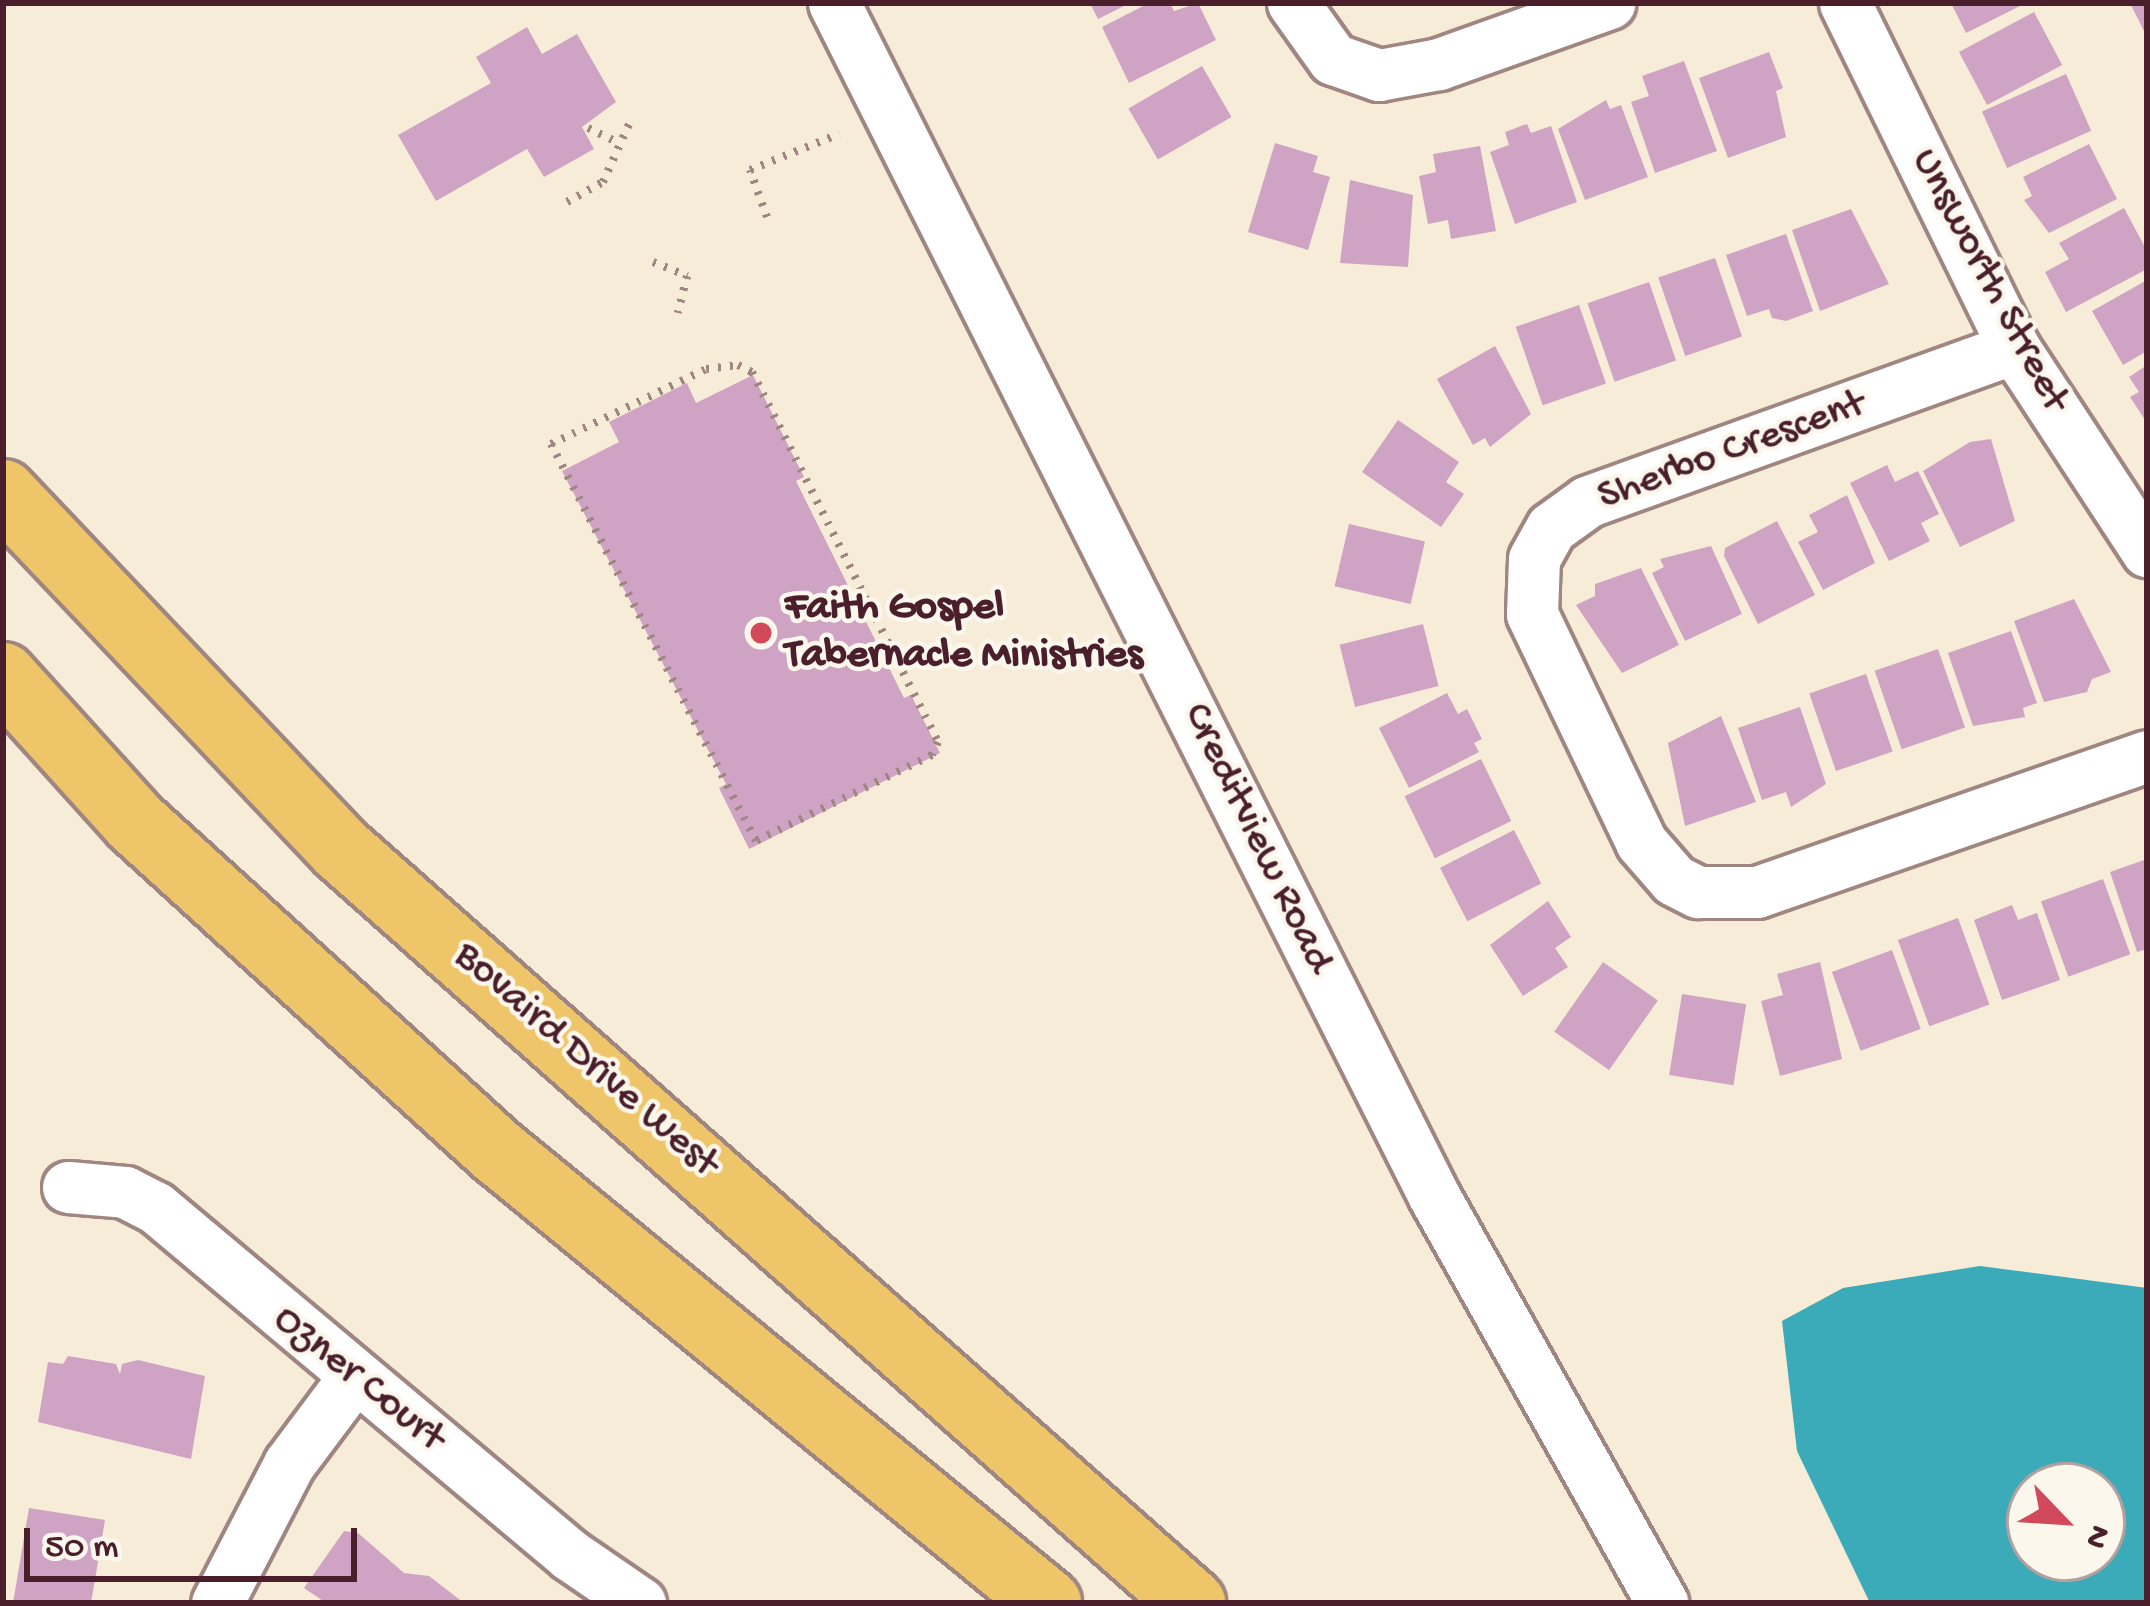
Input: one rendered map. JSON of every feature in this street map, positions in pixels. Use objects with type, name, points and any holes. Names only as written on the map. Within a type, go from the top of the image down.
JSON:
[{"type":"main road","name":"Bovaird Drive West","points":[[3,493],[342,850],[1192,1603]]},
{"type":"main road","points":[[3,676],[136,823],[499,1153],[1048,1603]]},
{"type":"street","name":"Creditview Road","points":[[834,3],[1444,1217],[1662,1603]]},
{"type":"street","points":[[1293,3],[1333,59],[1379,75],[1438,64],[1609,3]]},
{"type":"street","name":"Unsworth Street","points":[[1845,3],[2014,348],[2147,551]]},
{"type":"street","name":"Sherbo Crescent","points":[[2014,348],[1587,502],[1551,527],[1534,559],[1532,614],[1641,842],[1674,880],[1698,892],[1757,892],[2147,756]]},
{"type":"street","name":"Ozner Court","points":[[68,1187],[125,1192],[155,1207],[354,1377],[640,1603]]},
{"type":"street","points":[[218,1603],[289,1464],[354,1377]]},
{"type":"path","points":[[567,202],[603,182],[630,122]]},
{"type":"path","points":[[588,128],[619,143]]},
{"type":"path","points":[[766,217],[750,170],[839,134]]},
{"type":"path","points":[[653,262],[687,276],[679,313]]},
{"type":"path","points":[[738,365],[752,372],[938,742],[932,754],[756,841],[551,444],[706,369],[738,365]]},
{"type":"water","points":[[1980,1266],[2147,1288],[2147,1603],[1870,1603],[1797,1451],[1782,1321],[1843,1288]]},
{"type":"building","points":[[1090,3],[1130,3],[1098,19]]},
{"type":"building","points":[[1149,3],[1170,3],[1174,11],[1198,3],[1216,40],[1129,83],[1102,27]]},
{"type":"building","points":[[1951,3],[2026,3],[1966,33]]},
{"type":"building","points":[[2130,3],[2147,3],[2147,37]]},
{"type":"building","points":[[2034,12],[2062,65],[1987,105],[1959,52]]},
{"type":"building","points":[[527,27],[542,54],[577,34],[616,102],[582,127],[594,149],[544,177],[527,149],[436,201],[398,135],[491,83],[476,57]]},
{"type":"building","points":[[1769,52],[1783,88],[1776,91],[1786,137],[1728,158],[1699,78]]},
{"type":"building","points":[[1684,61],[1717,151],[1655,173],[1631,102],[1649,96],[1642,76]]},
{"type":"building","points":[[1202,66],[1232,117],[1158,160],[1128,108]]},
{"type":"building","points":[[2066,74],[2091,131],[2007,168],[1982,111]]},
{"type":"building","points":[[1606,100],[1610,109],[1621,105],[1648,177],[1585,200],[1558,129]]},
{"type":"building","points":[[1527,124],[1531,133],[1551,126],[1577,202],[1515,224],[1490,152],[1509,145],[1505,132]]},
{"type":"building","points":[[1275,143],[1318,156],[1313,172],[1330,177],[1308,250],[1248,232]]},
{"type":"building","points":[[2089,144],[2117,199],[2049,233],[2024,200],[2032,196],[2023,177]]},
{"type":"building","points":[[1480,146],[1496,231],[1451,239],[1448,220],[1428,224],[1419,176],[1436,172],[1433,154]]},
{"type":"building","points":[[1350,180],[1413,195],[1408,267],[1340,263]]},
{"type":"building","points":[[2124,208],[2147,251],[2147,269],[2066,312],[2045,272],[2069,259],[2059,243]]},
{"type":"building","points":[[1851,209],[1889,284],[1820,311],[1792,230]]},
{"type":"building","points":[[1786,234],[1813,311],[1786,321],[1772,318],[1769,309],[1747,316],[1726,255]]},
{"type":"building","points":[[1715,258],[1742,336],[1685,356],[1658,278]]},
{"type":"building","points":[[2147,280],[2147,351],[2123,365],[2092,311]]},
{"type":"building","points":[[1649,282],[1676,360],[1615,382],[1588,303]]},
{"type":"building","points":[[1579,305],[1606,383],[1543,405],[1516,327]]},
{"type":"building","points":[[1495,346],[1531,414],[1490,447],[1485,438],[1473,445],[1437,379]]},
{"type":"building","points":[[2147,365],[2147,423],[2130,397],[2139,392],[2129,377]]},
{"type":"building","name":"Faith Gospel Tabernacle Ministries","points":[[753,375],[804,477],[796,481],[904,698],[911,695],[940,753],[749,849],[719,788],[726,784],[562,471],[619,442],[609,422],[687,383],[696,403]]},
{"type":"building","points":[[1398,420],[1459,462],[1446,482],[1464,494],[1441,527],[1362,472]]},
{"type":"building","points":[[1991,439],[2015,521],[1960,547],[1923,471],[1970,442]]},
{"type":"building","points":[[1887,465],[1895,482],[1918,471],[1939,514],[1921,523],[1930,541],[1889,561],[1850,483]]},
{"type":"building","points":[[1847,495],[1875,563],[1823,590],[1798,542],[1818,532],[1809,515]]},
{"type":"building","points":[[1777,521],[1815,595],[1758,624],[1724,556],[1725,548]]},
{"type":"building","points":[[1349,524],[1425,542],[1411,604],[1335,586]]},
{"type":"building","points":[[1711,546],[1742,614],[1685,641],[1652,573],[1664,567],[1660,559]]},
{"type":"building","points":[[1641,568],[1679,645],[1622,673],[1576,605],[1595,596],[1595,584]]},
{"type":"building","points":[[2074,599],[2111,672],[2092,679],[2087,692],[2044,702],[2014,621]]},
{"type":"building","points":[[1423,624],[1438,686],[1355,707],[1340,645]]},
{"type":"building","points":[[2011,631],[2037,703],[2023,708],[2025,717],[1973,726],[1948,653]]},
{"type":"building","points":[[1938,649],[1965,727],[1902,749],[1875,671]]},
{"type":"building","points":[[1866,674],[1893,752],[1836,771],[1809,694]]},
{"type":"building","points":[[1447,693],[1458,714],[1467,709],[1482,739],[1474,743],[1479,752],[1409,788],[1379,728]]},
{"type":"building","points":[[1800,707],[1826,784],[1791,807],[1786,792],[1762,800],[1738,728]]},
{"type":"building","points":[[1721,716],[1756,802],[1685,826],[1668,743]]},
{"type":"building","points":[[1481,759],[1511,821],[1435,858],[1405,796]]},
{"type":"building","points":[[1514,830],[1541,883],[1467,921],[1440,868]]},
{"type":"building","points":[[2147,859],[2147,949],[2137,952],[2110,872]]},
{"type":"building","points":[[2103,879],[2130,954],[2068,977],[2041,902]]},
{"type":"building","points":[[1548,901],[1571,937],[1555,948],[1568,967],[1523,996],[1490,945]]},
{"type":"building","points":[[2012,905],[2018,920],[2037,913],[2060,980],[2002,1000],[1974,920]]},
{"type":"building","points":[[1958,918],[1989,1004],[1929,1026],[1898,940]]},
{"type":"building","points":[[1892,950],[1921,1029],[1861,1051],[1832,972]]},
{"type":"building","points":[[1603,962],[1658,1000],[1609,1070],[1554,1032]]},
{"type":"building","points":[[1820,962],[1842,1059],[1780,1076],[1761,1001],[1783,995],[1777,974]]},
{"type":"building","points":[[1682,994],[1746,1004],[1733,1085],[1669,1075]]},
{"type":"building","points":[[68,1356],[116,1364],[120,1374],[122,1364],[138,1360],[205,1376],[191,1459],[38,1422],[48,1362],[63,1364]]},
{"type":"building","points":[[29,1508],[105,1520],[91,1603],[13,1603]]},
{"type":"building","points":[[344,1531],[358,1533],[404,1573],[429,1576],[464,1603],[326,1603],[304,1588]]},
{"type":"place","name":"Faith Gospel Tabernacle Ministries","points":[[761,633]]}]
